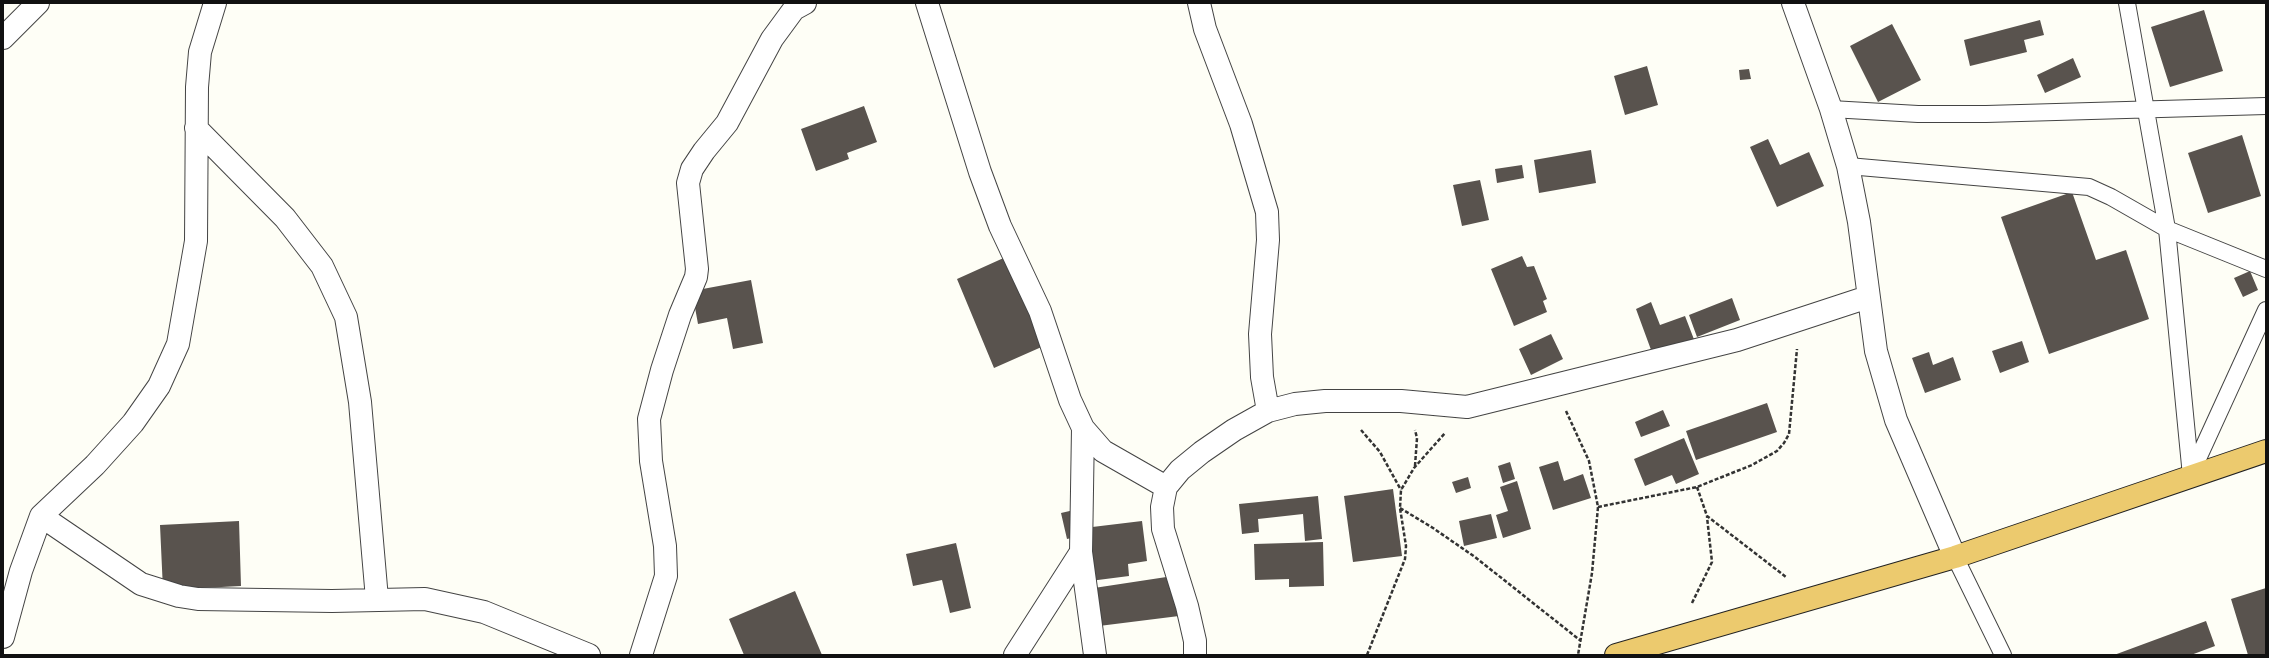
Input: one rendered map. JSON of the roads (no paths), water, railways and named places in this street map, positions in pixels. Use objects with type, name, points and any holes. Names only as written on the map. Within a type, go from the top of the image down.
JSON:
[{"type":"highway","points":[[1616,655],[1955,556],[2266,451]]},
{"type":"street","points":[[3,38],[38,3]]},
{"type":"street","points":[[3,637],[12,574],[41,516],[95,465],[133,423],[159,386],[178,344],[196,241],[196,128],[200,52],[215,3]]},
{"type":"street","points":[[927,3],[983,179],[1000,226],[1040,311],[1070,400],[1084,428],[1103,451],[1166,487]]},
{"type":"street","points":[[1199,3],[1205,29],[1241,124],[1267,212],[1268,240],[1262,292],[1260,334],[1262,377],[1268,411]]},
{"type":"street","points":[[1793,3],[1831,109],[1848,166],[1859,222],[1876,350],[1896,420],[1955,556]]},
{"type":"street","points":[[641,655],[666,576],[665,546],[651,461],[649,419],[673,336],[696,277],[696,257],[690,220],[688,183],[692,170],[728,123],[772,39],[798,5]]},
{"type":"street","points":[[196,128],[285,218],[322,266],[346,317],[360,402],[377,599]]},
{"type":"street","points":[[1196,655],[1195,641],[1187,606],[1163,529],[1162,507],[1166,487],[1180,470],[1202,452],[1234,430],[1268,411],[1295,404],[1324,401],[1401,401],[1467,407],[1666,359],[1800,321],[1868,296]]},
{"type":"street","points":[[1084,428],[1081,552],[1095,655]]},
{"type":"street","points":[[41,516],[140,584],[179,596],[198,599],[332,601],[425,599],[484,612],[588,655]]},
{"type":"street","points":[[1015,655],[1028,631],[1081,552]]},
{"type":"street","points":[[648,634],[659,655]]},
{"type":"lane","points":[[2127,3],[2166,229],[2191,476]]},
{"type":"lane","points":[[1831,109],[1925,114],[2070,113],[2146,108],[2266,106]]},
{"type":"lane","points":[[1848,166],[2089,187],[2111,197],[2166,229],[2266,269]]},
{"type":"lane","points":[[2191,476],[2266,310]]},
{"type":"lane","points":[[1955,556],[2003,655]]}]
